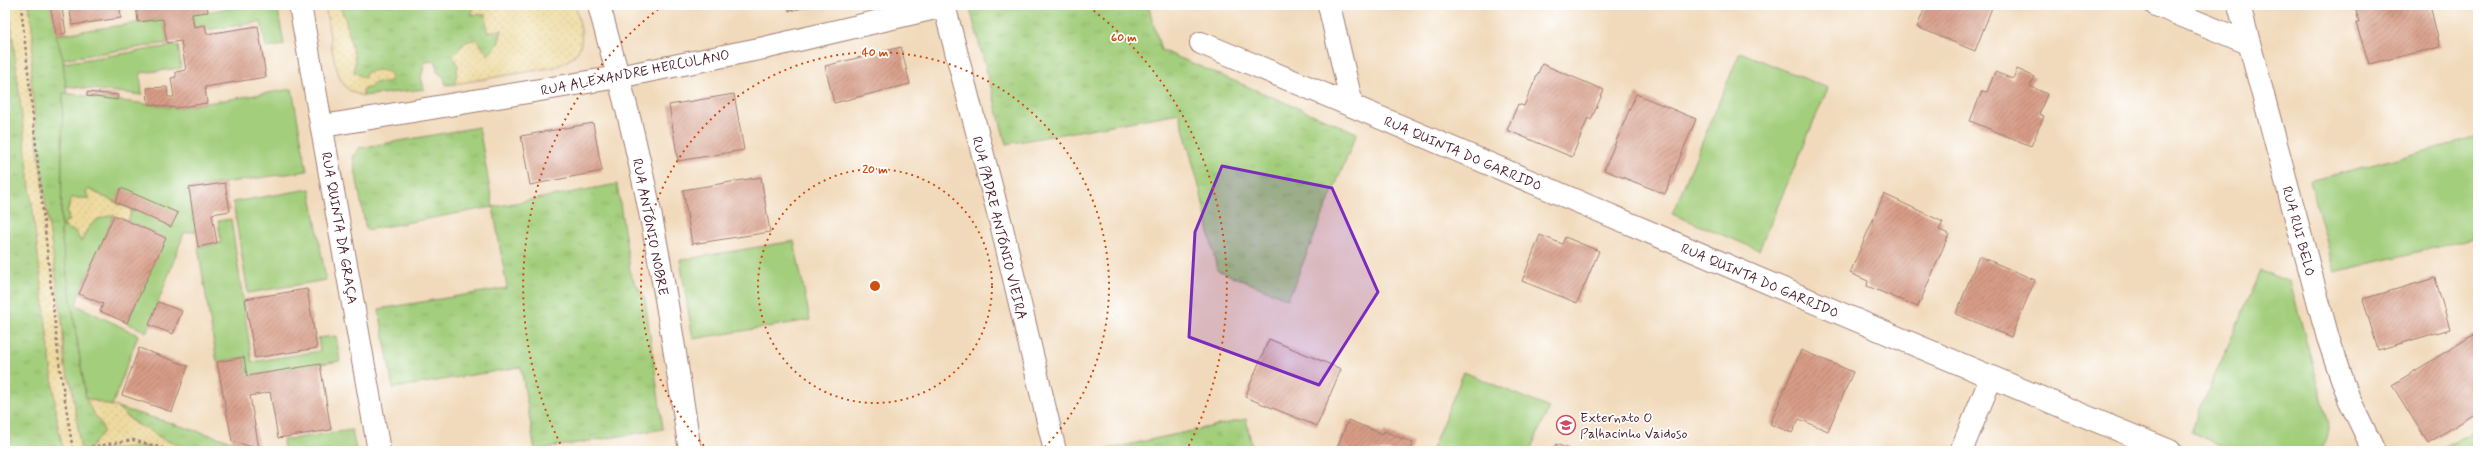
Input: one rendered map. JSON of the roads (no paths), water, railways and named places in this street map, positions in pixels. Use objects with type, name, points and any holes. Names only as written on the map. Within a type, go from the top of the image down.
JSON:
[{"type":"street","name":"RUA QUINTA DA GRAÇA","points":[[300,5],[323,126],[379,451]]},
{"type":"street","name":"RUA ANTÓNIO NOBRE","points":[[599,5],[633,134],[670,320],[690,451]]},
{"type":"street","points":[[1329,5],[1352,106]]},
{"type":"street","points":[[2156,5],[2248,43]]},
{"type":"street","name":"RUA RUI BELO","points":[[2239,5],[2328,338],[2349,399],[2374,451]]},
{"type":"street","name":"RUA ALEXANDRE HERCULANO","points":[[323,126],[618,77],[764,48],[944,6]]},
{"type":"street","name":"RUA PADRE ANTÓNIO VIEIRA","points":[[944,6],[1000,221],[1055,451]]},
{"type":"street","name":"RUA QUINTA DO GARRIDO","points":[[1201,43],[1991,378],[2170,451]]},
{"type":"street","points":[[1962,451],[1991,378]]},
{"type":"place","name":"Externato O Palhacinho Vaidoso","points":[[1566,425]]}]
